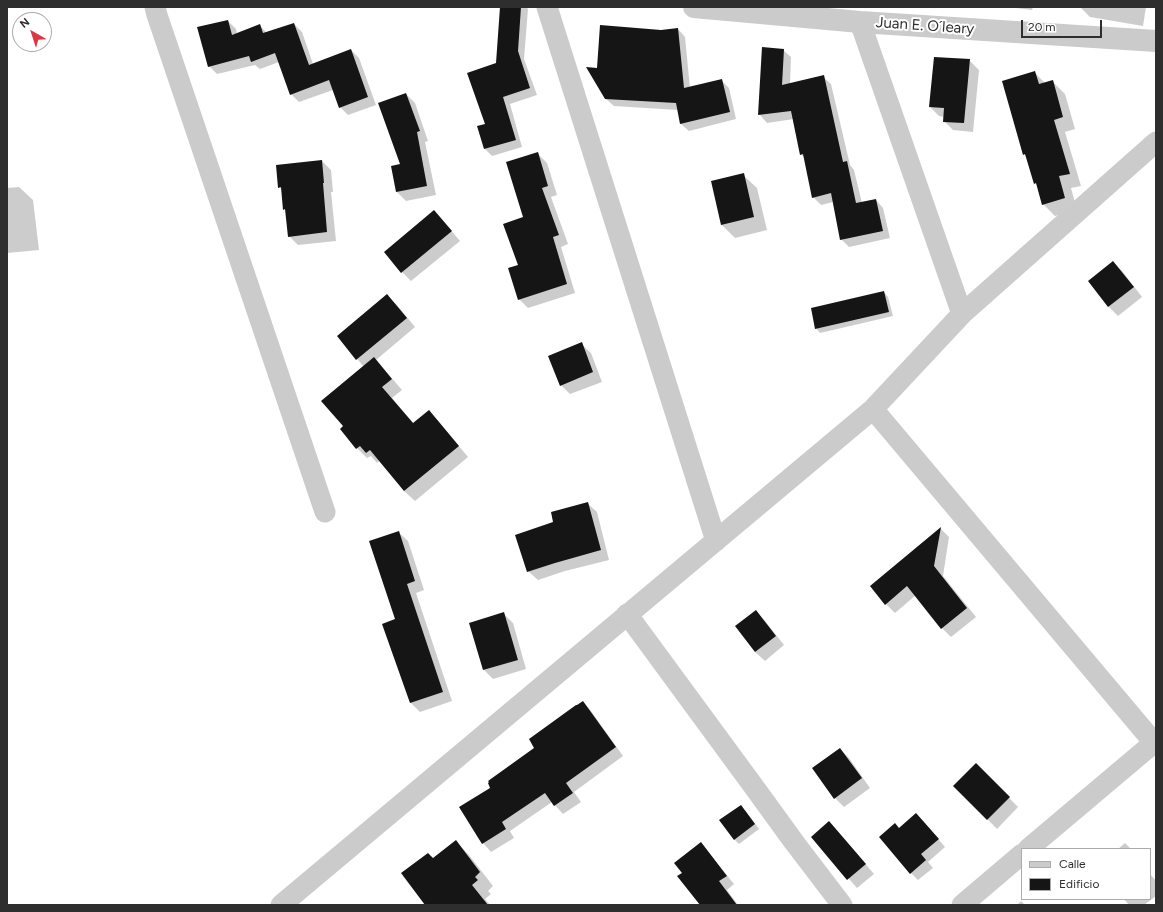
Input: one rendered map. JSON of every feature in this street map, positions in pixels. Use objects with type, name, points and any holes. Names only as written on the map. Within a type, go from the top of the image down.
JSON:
[{"type":"street","points":[[155,7],[325,512]]},
{"type":"street","points":[[547,7],[716,541]]},
{"type":"street","name":"Juan E. O´leary","points":[[694,7],[860,22],[1156,41]]},
{"type":"street","points":[[860,22],[962,314]]},
{"type":"street","points":[[281,905],[873,409],[962,314],[1156,142]]},
{"type":"street","points":[[873,409],[1155,743],[1029,848]]},
{"type":"street","points":[[628,614],[794,842],[842,905]]},
{"type":"street","points":[[962,905],[1021,855]]},
{"type":"building","points":[[500,7],[521,7],[518,51],[530,88],[503,97],[516,140],[484,149],[477,126],[485,124],[467,73],[496,63]]},
{"type":"building","points":[[228,20],[232,35],[260,24],[263,33],[294,23],[309,65],[351,49],[368,97],[339,108],[329,80],[290,95],[275,53],[251,62],[249,56],[208,67],[197,27]]},
{"type":"building","points":[[600,25],[661,30],[678,28],[684,88],[722,79],[730,112],[680,124],[676,103],[605,99],[586,67],[597,68]]},
{"type":"building","points":[[762,47],[784,49],[782,85],[824,75],[843,162],[847,161],[856,203],[876,199],[883,231],[840,240],[831,193],[812,198],[803,154],[800,155],[791,111],[758,115]]},
{"type":"building","points":[[934,57],[970,59],[964,123],[943,122],[944,108],[929,107]]},
{"type":"building","points":[[1035,71],[1039,84],[1053,80],[1063,117],[1054,120],[1070,174],[1059,176],[1065,198],[1042,205],[1036,183],[1034,184],[1025,154],[1023,155],[1002,81]]},
{"type":"building","points":[[406,93],[420,131],[417,132],[427,186],[396,192],[391,166],[400,164],[378,103]]},
{"type":"building","points":[[538,152],[548,186],[542,188],[559,235],[553,237],[567,284],[518,300],[508,268],[518,265],[503,224],[523,217],[506,162]]},
{"type":"building","points":[[322,160],[327,232],[288,237],[285,209],[283,210],[281,187],[278,188],[276,165]]},
{"type":"building","points":[[744,173],[754,217],[721,225],[711,181]]},
{"type":"building","points":[[434,210],[452,231],[401,273],[384,252]]},
{"type":"building","points":[[1113,261],[1134,287],[1108,307],[1088,281]]},
{"type":"building","points":[[884,291],[889,312],[815,329],[811,308]]},
{"type":"building","points":[[387,294],[407,318],[356,360],[337,336]]},
{"type":"building","points":[[582,342],[593,372],[560,386],[548,356]]},
{"type":"building","points":[[374,357],[392,379],[382,387],[413,423],[429,410],[459,446],[404,491],[370,450],[366,453],[360,446],[356,449],[340,429],[343,426],[321,401]]},
{"type":"building","points":[[588,502],[601,550],[527,572],[515,535],[553,522],[551,512]]},
{"type":"building","points":[[941,527],[934,566],[967,608],[941,629],[907,586],[885,605],[870,586]]},
{"type":"building","points":[[399,531],[415,581],[407,584],[443,692],[410,703],[382,624],[395,619],[369,541]]},
{"type":"building","points":[[756,610],[776,636],[755,652],[735,626]]},
{"type":"building","points":[[504,612],[518,660],[483,670],[469,623]]},
{"type":"building","points":[[583,701],[616,747],[566,783],[573,793],[554,806],[545,793],[502,822],[506,829],[482,844],[459,807],[490,788],[488,781],[534,748],[529,739]]},
{"type":"building","points":[[840,748],[862,778],[834,799],[812,768]]},
{"type":"building","points":[[976,763],[1010,797],[987,820],[953,786]]},
{"type":"building","points":[[741,805],[755,824],[734,840],[719,820]]},
{"type":"building","points":[[916,813],[939,839],[921,854],[926,860],[910,874],[879,837],[895,823],[899,828]]},
{"type":"building","points":[[829,821],[866,864],[847,880],[811,837]]},
{"type":"building","points":[[456,840],[480,872],[475,877],[478,880],[472,885],[488,905],[425,905],[401,873],[428,853],[433,858]]},
{"type":"building","points":[[701,842],[727,876],[719,881],[737,905],[700,905],[677,876],[682,873],[674,863]]}]
